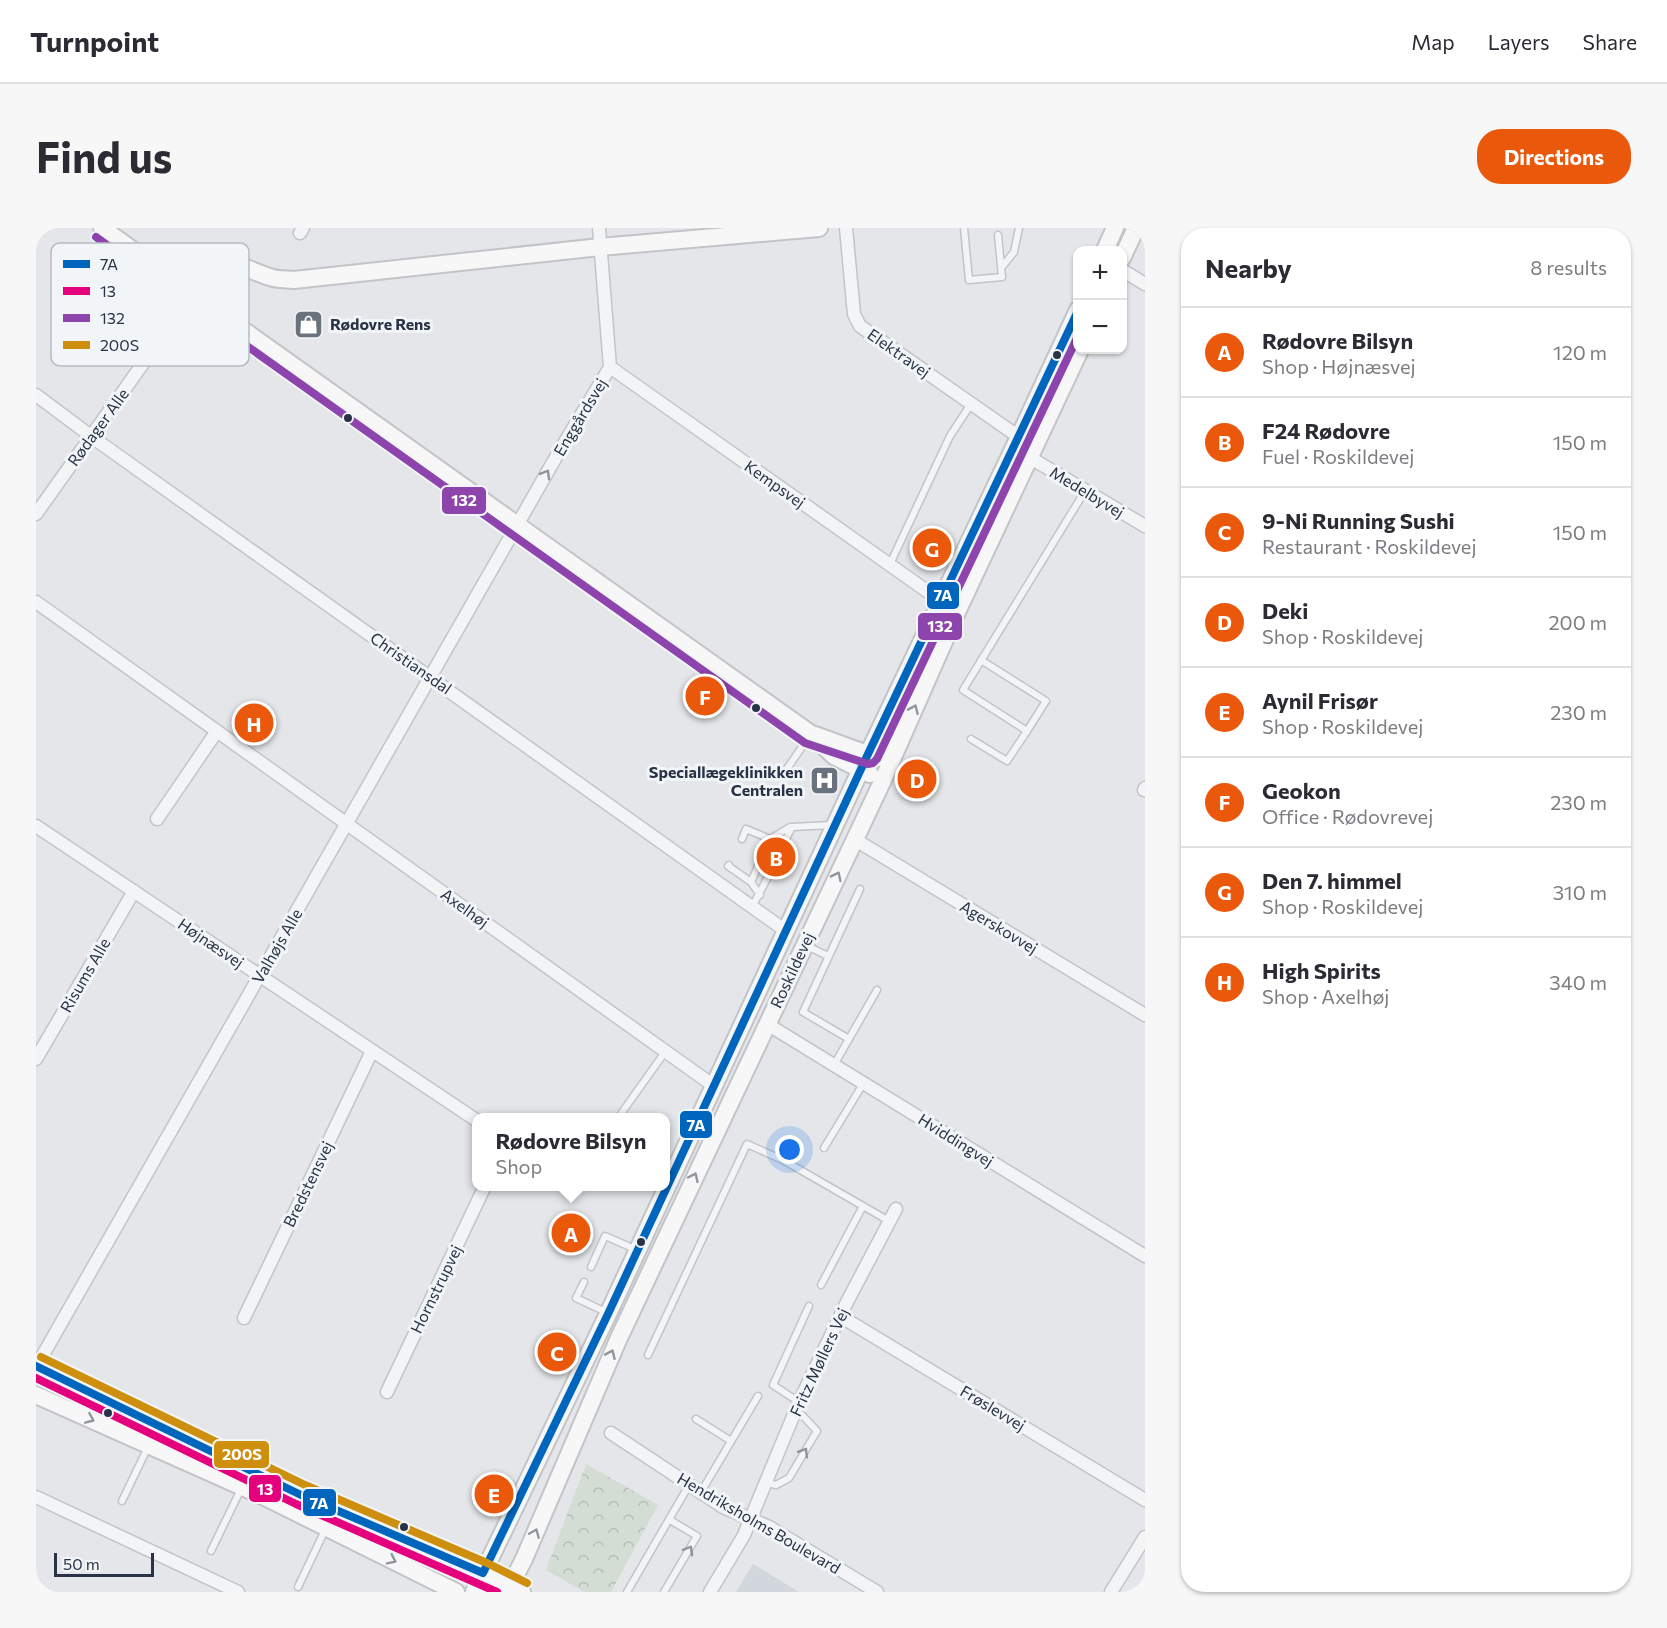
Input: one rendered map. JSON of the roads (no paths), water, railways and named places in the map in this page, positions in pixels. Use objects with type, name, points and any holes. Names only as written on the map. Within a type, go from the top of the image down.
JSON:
[{"type":"main road","points":[[102,228],[123,243]]},
{"type":"main road","points":[[249,268],[272,278],[294,280],[600,247],[819,228]]},
{"type":"main road","points":[[1107,246],[1115,228]]},
{"type":"main road","points":[[1127,247],[1136,228]]},
{"type":"main road","name":"Roskildevej","points":[[670,1182],[860,770],[1073,319]]},
{"type":"main road","points":[[249,334],[811,734],[834,756],[883,780]]},
{"type":"main road","name":"Roskildevej","points":[[513,1590],[524,1559],[618,1340],[883,780],[957,612],[1078,354]]},
{"type":"main road","points":[[811,734],[890,762]]},
{"type":"main road","name":"Roskildevej","points":[[474,1592],[609,1314],[666,1191]]},
{"type":"main road","points":[[36,1366],[301,1495],[483,1573],[513,1590]]},
{"type":"main road","points":[[36,1395],[242,1486],[456,1592]]},
{"type":"street","name":"Enggårdsvej","points":[[517,525],[610,367],[598,228]]},
{"type":"street","name":"Elektravej","points":[[846,228],[854,314],[860,326],[1019,437]]},
{"type":"street","points":[[1127,273],[1145,284]]},
{"type":"street","name":"Rødager Alle","points":[[36,514],[141,366]]},
{"type":"street","name":"Kempsvej","points":[[610,367],[941,601]]},
{"type":"street","name":"Christiansdal","points":[[36,395],[91,437],[786,931]]},
{"type":"street","name":"Medelbyvej","points":[[1029,457],[1145,526]]},
{"type":"street","name":"Valhøjs Alle","points":[[36,1366],[517,525]]},
{"type":"street","name":"Axelhøj","points":[[36,602],[714,1086]]},
{"type":"street","points":[[157,819],[217,731]]},
{"type":"street","name":"Højnæsvej","points":[[36,826],[472,1116]]},
{"type":"street","name":"Agerskovvej","points":[[854,839],[1145,1015]]},
{"type":"street","name":"Risums Alle","points":[[36,1059],[135,891]]},
{"type":"street","name":"Hviddingvej","points":[[767,1024],[1145,1256]]},
{"type":"street","name":"Bredstensvej","points":[[244,1318],[372,1051]]},
{"type":"street","name":"Hornstrupvej","points":[[387,1392],[483,1191]]},
{"type":"street","name":"Fritz Møllers Vej","points":[[710,1592],[744,1535],[797,1407],[840,1316],[896,1209]]},
{"type":"street","name":"Frøslevvej","points":[[840,1316],[1145,1500]]},
{"type":"street","name":"Hendriksholms Boulevard","points":[[611,1433],[723,1507],[769,1527],[877,1592]]},
{"type":"street","points":[[36,1497],[238,1592]]},
{"type":"street","points":[[1111,1592],[1145,1537]]},
{"type":"lane","points":[[964,228],[969,280],[1002,277],[998,235]]},
{"type":"lane","points":[[1001,268],[1014,252],[1019,228]]},
{"type":"lane","points":[[889,565],[950,436],[971,404]]},
{"type":"lane","points":[[1027,731],[963,690],[1086,491]]},
{"type":"lane","points":[[971,739],[1007,761],[1046,701],[981,660]]},
{"type":"lane","points":[[784,773],[811,734]]},
{"type":"lane","points":[[751,882],[770,839],[792,827],[835,825]]},
{"type":"lane","points":[[786,839],[792,827]]},
{"type":"lane","points":[[742,839],[746,829],[770,839]]},
{"type":"lane","points":[[729,864],[728,866],[751,882],[759,895]]},
{"type":"lane","points":[[752,907],[769,875]]},
{"type":"lane","points":[[849,1039],[803,1012],[860,889]]},
{"type":"lane","points":[[804,944],[828,956]]},
{"type":"lane","points":[[834,1065],[877,990]]},
{"type":"lane","points":[[622,1113],[665,1052]]},
{"type":"lane","points":[[824,1148],[864,1083]]},
{"type":"lane","points":[[648,1355],[747,1144],[783,1160],[889,1221]]},
{"type":"lane","points":[[820,1285],[862,1206]]},
{"type":"lane","points":[[591,1267],[605,1236],[638,1251]]},
{"type":"lane","points":[[584,1282],[576,1298],[609,1314]]},
{"type":"lane","points":[[767,1483],[776,1485],[789,1478],[817,1431],[797,1407],[773,1385],[809,1306]]},
{"type":"lane","points":[[701,1493],[758,1395]]},
{"type":"lane","points":[[696,1419],[731,1441]]},
{"type":"lane","points":[[122,1501],[150,1444]]},
{"type":"lane","points":[[627,1592],[689,1485]]},
{"type":"lane","points":[[211,1551],[242,1486]]},
{"type":"lane","points":[[664,1592],[697,1536],[670,1520]]},
{"type":"lane","points":[[298,1587],[326,1528]]},
{"type":"place","name":"Rødovre Rens","points":[[309,324]]},
{"type":"place","name":"Den 7. himmel","points":[[932,548]]},
{"type":"place","name":"Geokon","points":[[705,696]]},
{"type":"place","name":"High Spirits","points":[[254,723]]},
{"type":"place","name":"Deki","points":[[917,779]]},
{"type":"place","name":"Speciallægeklinikken Centralen","points":[[824,781]]},
{"type":"place","name":"F24 Rødovre","points":[[776,857]]},
{"type":"place","name":"Rødovre Bilsyn","points":[[571,1233]]},
{"type":"place","name":"9-Ni Running Sushi","points":[[557,1352]]},
{"type":"place","name":"Aynil Frisør","points":[[494,1494]]}]
